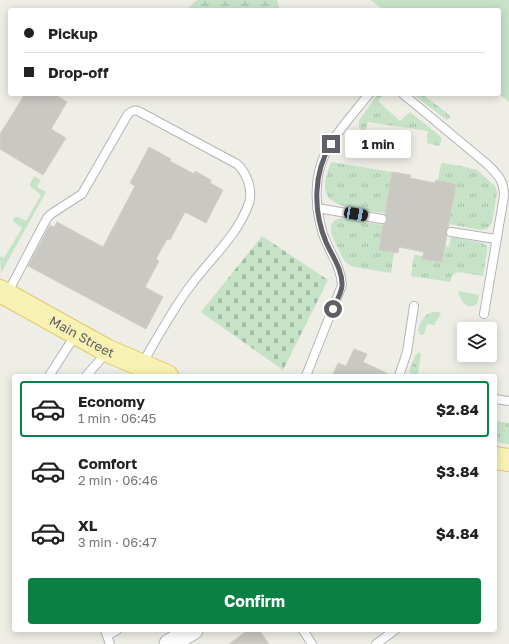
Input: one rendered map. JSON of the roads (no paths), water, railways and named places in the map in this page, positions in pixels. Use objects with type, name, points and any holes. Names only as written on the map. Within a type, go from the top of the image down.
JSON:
[{"type":"main road","name":"Main Street","points":[[3,293],[108,351],[162,374]]},
{"type":"main road","points":[[497,458],[509,460]]},
{"type":"street","points":[[169,644],[190,632]]},
{"type":"lane","points":[[307,374],[342,285],[340,270],[324,236],[318,208],[317,184],[326,151],[367,96]]},
{"type":"lane","points":[[405,96],[452,134],[499,176],[504,187],[504,196],[484,314]]},
{"type":"lane","points":[[3,293],[47,218],[82,194],[128,114],[136,110],[237,164],[245,174],[250,193],[249,202],[239,224],[214,259],[186,292],[151,348],[142,366]]},
{"type":"lane","points":[[318,208],[382,219]]},
{"type":"lane","points":[[451,232],[496,239]]},
{"type":"lane","points":[[400,374],[407,352],[414,306]]},
{"type":"lane","points":[[50,374],[77,334]]},
{"type":"lane","points":[[88,374],[108,351]]},
{"type":"lane","points":[[497,399],[509,401]]},
{"type":"lane","points":[[305,632],[312,644]]},
{"type":"lane","points":[[376,644],[392,632]]}]
